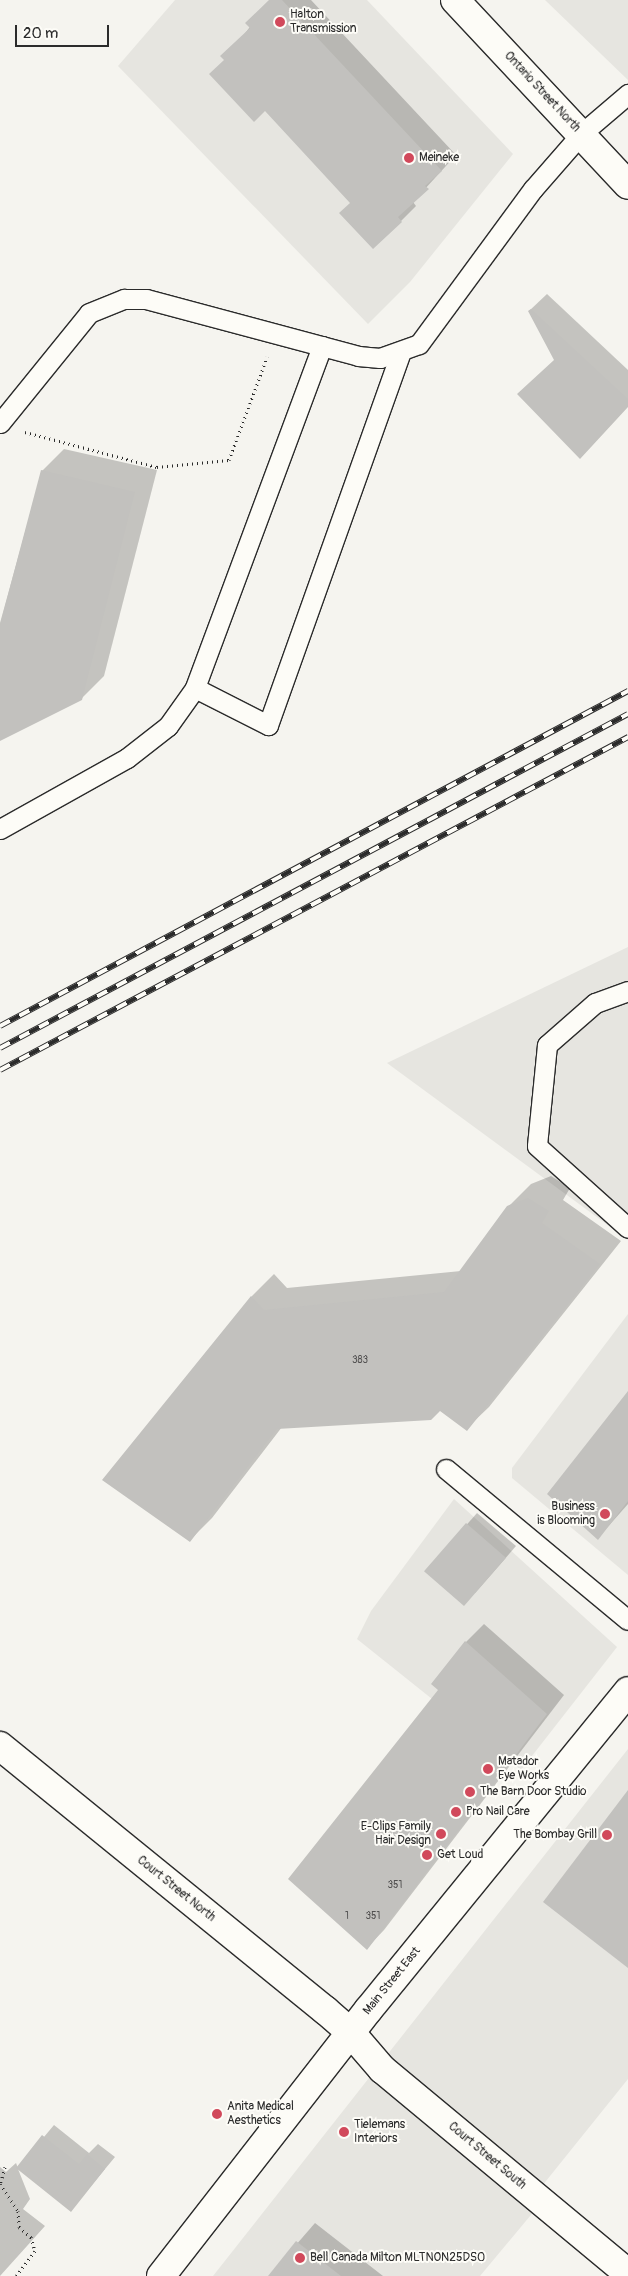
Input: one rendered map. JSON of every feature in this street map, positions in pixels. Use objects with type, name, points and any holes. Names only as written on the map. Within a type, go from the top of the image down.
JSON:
[{"type":"main road","name":"Ontario Street North","points":[[455,0],[628,185]]},
{"type":"main road","name":"Main Street East","points":[[161,2276],[350,2033],[625,1700]]},
{"type":"main road","name":"Court Street North","points":[[0,1746],[350,2033]]},
{"type":"main road","name":"Court Street South","points":[[350,2033],[382,2069],[628,2273]]},
{"type":"lane","points":[[0,423],[89,313],[108,304],[146,299],[358,356],[380,358],[419,344],[533,189],[581,134],[628,94]]},
{"type":"lane","points":[[0,829],[128,758],[168,726],[195,688],[322,346]]},
{"type":"lane","points":[[195,688],[268,725],[401,352]]},
{"type":"lane","points":[[628,991],[595,1003],[547,1045],[537,1146],[628,1228]]},
{"type":"lane","points":[[446,1469],[628,1620]]},
{"type":"path","points":[[18,431],[157,467],[229,460],[275,333]]},
{"type":"path","points":[[5,2167],[0,2184],[18,2211],[19,2227],[31,2237],[35,2250],[16,2276]]},
{"type":"shaded area","points":[[175,0],[367,0],[513,154],[410,282],[368,324],[118,66]]},
{"type":"shaded area","points":[[545,0],[628,0],[628,80]]},
{"type":"shaded area","points":[[628,947],[628,1240],[387,1063]]},
{"type":"shaded area","points":[[628,1314],[628,1575],[512,1478],[512,1468]]},
{"type":"shaded area","points":[[454,1499],[617,1647],[521,1770],[357,1639],[371,1611]]},
{"type":"shaded area","points":[[628,1749],[628,2079],[542,2186],[550,2192],[480,2276],[213,2276]]},
{"type":"building","points":[[269,0],[282,0],[442,171],[425,186],[429,189],[398,217],[402,222],[373,249],[339,213],[350,203],[265,111],[254,122],[209,74],[224,60],[220,56],[250,28],[245,23]]},
{"type":"building","points":[[531,309],[628,399],[628,407],[580,459],[517,394],[554,360],[528,311]]},
{"type":"building","points":[[41,470],[135,492],[82,700],[0,741],[0,625]]},
{"type":"building","points":[[528,1198],[549,1211],[542,1223],[600,1264],[467,1431],[440,1411],[431,1420],[277,1429],[190,1542],[102,1480],[251,1296],[264,1310],[444,1292],[507,1206]]},
{"type":"building","points":[[628,1391],[628,1501],[598,1540],[547,1494]]},
{"type":"building","points":[[466,1523],[506,1558],[464,1606],[424,1571]]},
{"type":"building","points":[[465,1641],[547,1714],[367,1950],[288,1879],[438,1690],[431,1684]]},
{"type":"building","points":[[628,1790],[628,1968],[543,1902]]},
{"type":"building","points":[[42,2135],[79,2164],[87,2154],[105,2169],[71,2212],[16,2168]]},
{"type":"building","name":"Bell Canada Milton MLTNON25DS0","points":[[296,2241],[341,2276],[268,2276]]},
{"type":"railway","points":[[0,1026],[628,691]]},
{"type":"railway","points":[[0,1048],[628,714]]},
{"type":"railway","points":[[0,1070],[628,737]]},
{"type":"place","name":"Halton Transmission","points":[[280,22]]},
{"type":"place","name":"Meineke","points":[[409,158]]},
{"type":"place","name":"Business is Blooming","points":[[605,1514]]},
{"type":"place","name":"Matador Eye Works","points":[[488,1769]]},
{"type":"place","name":"The Barn Door Studio","points":[[470,1792]]},
{"type":"place","name":"Pro Nail Care","points":[[456,1812]]},
{"type":"place","name":"E-Clips Family Hair Design","points":[[441,1834]]},
{"type":"place","name":"The Bombay Grill","points":[[607,1835]]},
{"type":"place","name":"Get Loud","points":[[427,1855]]},
{"type":"place","name":"Anita Medical Aesthetics","points":[[217,2114]]},
{"type":"place","name":"Tielemans Interiors","points":[[344,2132]]},
{"type":"place","name":"Bell Canada Milton MLTNON25DS0","points":[[300,2258]]}]
